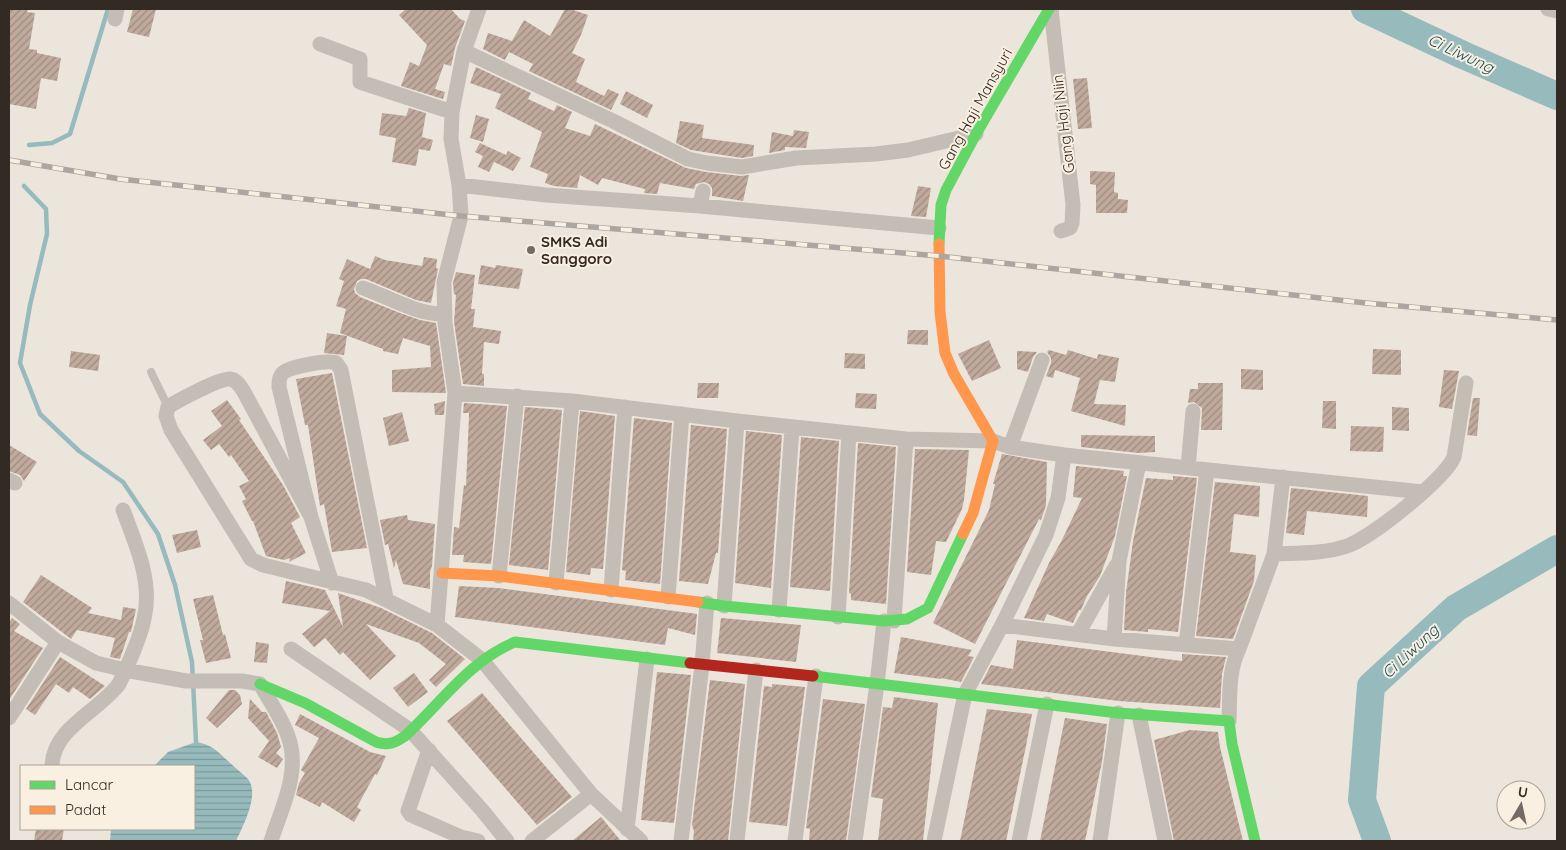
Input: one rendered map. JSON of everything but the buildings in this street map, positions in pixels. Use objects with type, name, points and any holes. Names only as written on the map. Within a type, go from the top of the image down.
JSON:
[{"type":"street","points":[[437,625],[455,393],[444,314],[444,282],[461,216],[459,185],[451,139],[452,112],[464,51],[479,9]]},
{"type":"street","name":"Gang Haji Mansyuri","points":[[993,441],[954,374],[945,354],[940,312],[939,228],[941,205],[946,190],[976,134],[1050,9]]},
{"type":"street","name":"Gang Haji Niin","points":[[1050,9],[1072,205],[1072,223],[1070,228],[1060,231]]},
{"type":"street","points":[[320,44],[360,59],[360,82],[452,112]]},
{"type":"street","points":[[464,51],[613,121],[688,159],[707,163],[742,167],[796,158],[876,154],[908,150],[976,134]]},
{"type":"street","points":[[459,185],[546,195],[701,198],[939,228]]},
{"type":"street","points":[[363,288],[416,311],[444,314]]},
{"type":"street","points":[[1010,447],[1042,360]]},
{"type":"street","points":[[332,583],[311,517],[279,387],[279,379],[283,373],[292,368],[323,362],[333,362],[341,370],[386,598]]},
{"type":"street","points":[[311,517],[238,383],[229,379],[219,382],[168,407],[166,416],[171,430],[250,559],[263,565],[366,590],[386,598],[437,625],[482,660],[591,794],[641,841]]},
{"type":"street","points":[[1274,554],[1319,552],[1348,546],[1375,531],[1423,492],[1444,473],[1454,456],[1466,383]]},
{"type":"street","points":[[455,393],[572,401],[792,428],[906,439],[993,441],[1010,447],[1064,456],[1423,492]]},
{"type":"street","points":[[499,576],[517,396]]},
{"type":"street","points":[[556,583],[572,401]]},
{"type":"street","points":[[611,590],[625,408]]},
{"type":"street","points":[[1188,468],[1193,411]]},
{"type":"street","points":[[668,597],[682,414]]},
{"type":"street","points":[[724,606],[737,421]]},
{"type":"street","points":[[779,610],[792,428]]},
{"type":"street","points":[[838,617],[849,433]]},
{"type":"street","points":[[855,841],[877,684],[889,621],[906,439]]},
{"type":"street","points":[[442,573],[499,576],[668,597],[724,606],[838,617],[889,621],[915,617],[928,608],[973,513],[993,441]]},
{"type":"street","points":[[934,841],[965,694],[1002,625],[1046,535],[1058,498],[1064,456]]},
{"type":"street","points":[[1114,639],[1119,562],[1139,463]]},
{"type":"street","points":[[1186,645],[1207,470]]},
{"type":"street","points":[[1255,841],[1232,744],[1229,721],[1230,683],[1235,656],[1274,554],[1283,477]]},
{"type":"street","points":[[52,765],[60,742],[74,725],[114,692],[120,684],[144,619],[147,596],[144,574],[123,510]]},
{"type":"street","points":[[1078,634],[1119,562]]},
{"type":"street","points":[[9,603],[58,642],[96,663],[186,681],[242,681],[260,684],[290,694],[376,742],[385,745],[394,744],[410,730],[482,660],[502,646],[515,642],[1118,713],[1229,721]]},
{"type":"street","points":[[682,841],[702,665],[707,603]]},
{"type":"street","points":[[1002,625],[1114,639],[1239,649]]},
{"type":"street","points":[[9,718],[58,642]]},
{"type":"street","points":[[291,649],[410,730],[482,810],[507,841]]},
{"type":"street","points":[[627,829],[647,659]]},
{"type":"street","points":[[737,841],[756,670]]},
{"type":"street","points":[[795,841],[816,676]]},
{"type":"street","points":[[260,684],[288,734],[293,760],[292,776],[271,841]]},
{"type":"street","points":[[1019,841],[1047,704]]},
{"type":"street","points":[[1100,841],[1118,713]]},
{"type":"street","points":[[1139,715],[1165,841]]},
{"type":"street","points":[[429,750],[408,811],[411,815],[436,826],[478,841]]},
{"type":"street","points":[[532,841],[591,794]]},
{"type":"lane","points":[[151,372],[168,407]]},
{"type":"water","points":[[196,742],[206,744],[217,751],[248,779],[251,785],[251,801],[243,827],[236,841],[110,841],[111,830],[195,830],[195,765],[155,765],[168,752]]},
{"type":"waterway","points":[[29,145],[52,143],[70,134],[108,9]]},
{"type":"waterway","name":"Ci Liwung","points":[[1365,9],[1557,96]]},
{"type":"waterway","points":[[24,186],[46,209],[47,234],[30,305],[20,363],[40,414],[79,451],[123,482],[158,534],[175,585],[192,662],[196,742]]},
{"type":"waterway","name":"Ci Liwung","points":[[1377,841],[1362,800],[1371,686],[1456,608],[1557,549]]},
{"type":"railway","points":[[9,160],[120,179],[461,216],[939,256],[1366,303],[1557,320]]},
{"type":"traffic: fast","points":[[939,244],[941,205],[946,190],[976,134],[1049,9]]},
{"type":"traffic: fast","points":[[698,602],[884,621],[907,619],[928,608],[963,534]]},
{"type":"traffic: fast","points":[[260,684],[305,703],[376,742],[388,744],[405,736],[469,671],[483,660],[515,642],[690,663]]},
{"type":"traffic: fast","points":[[813,676],[1118,713],[1229,721],[1232,744],[1255,841]]},
{"type":"traffic: slow","points":[[939,244],[940,312],[945,353],[954,374],[993,441],[973,513],[963,534]]},
{"type":"traffic: slow","points":[[442,573],[499,576],[698,602]]},
{"type":"traffic: jam","points":[[690,663],[813,676]]},
{"type":"place","name":"SMKS Adi Sanggoro","points":[[531,250]]}]
